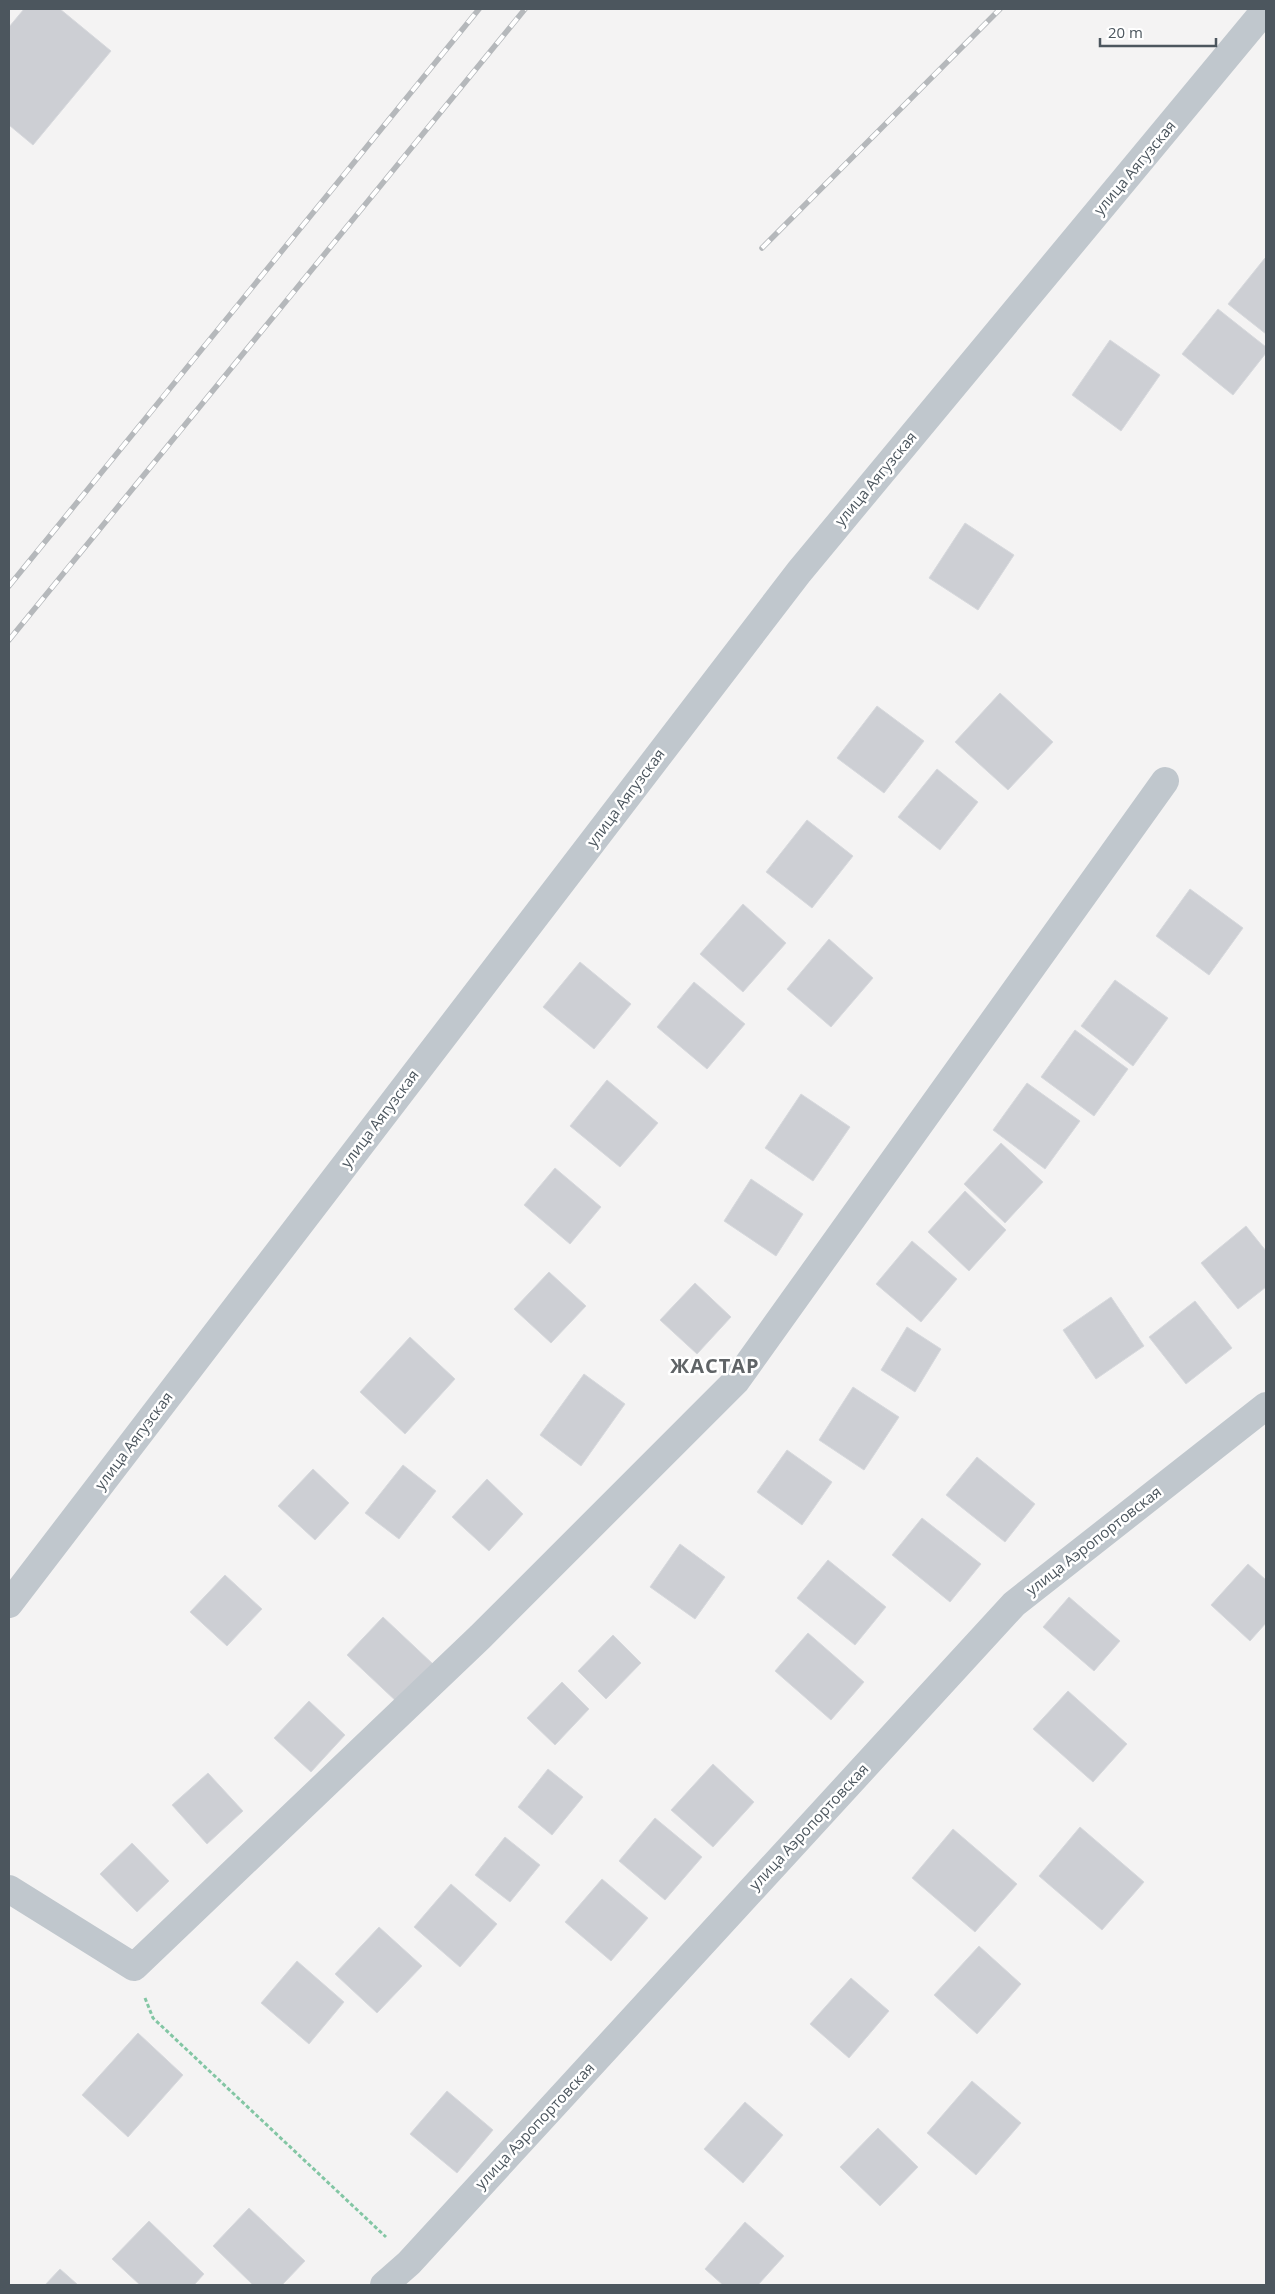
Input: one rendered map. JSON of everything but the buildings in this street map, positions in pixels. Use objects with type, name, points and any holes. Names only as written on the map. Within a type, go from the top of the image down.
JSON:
[{"type":"street","name":"улица Аягузская","points":[[9,1604],[799,572],[1266,9]]},
{"type":"street","points":[[9,1889],[134,1967],[480,1637],[736,1381],[1165,781]]},
{"type":"street","name":"улица Аэропортовская","points":[[384,2285],[409,2263],[1014,1604],[1266,1406]]},
{"type":"path","points":[[134,1967],[153,2018],[383,2234],[409,2263]]},
{"type":"railway","points":[[9,586],[479,9]]},
{"type":"railway","points":[[9,640],[525,9]]},
{"type":"railway","points":[[762,248],[1000,9]]},
{"type":"district","name":"ЖАСТАР","points":[[715,1366]]}]
